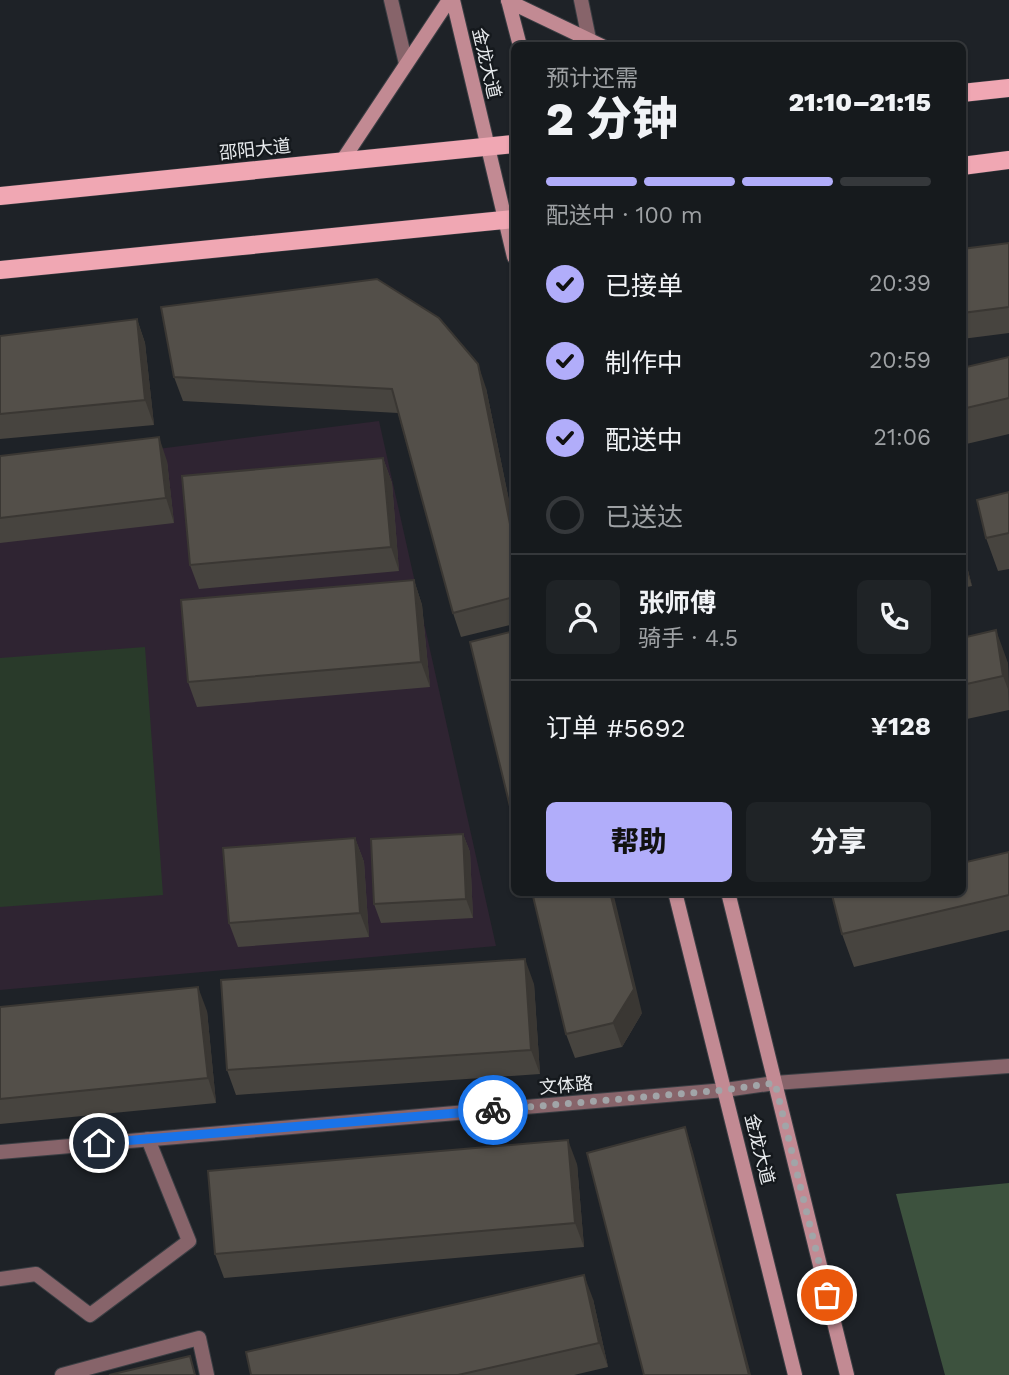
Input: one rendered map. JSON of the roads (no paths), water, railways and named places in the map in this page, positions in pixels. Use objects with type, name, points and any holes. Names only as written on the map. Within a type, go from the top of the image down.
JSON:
[{"type":"main road","points":[[342,161],[451,0]]},
{"type":"main road","name":"金龙大道","points":[[451,0],[487,146],[510,220]]},
{"type":"main road","points":[[508,1],[596,42]]},
{"type":"main road","name":"金龙大道","points":[[508,1],[519,42]]},
{"type":"main road","points":[[966,93],[1009,88]]},
{"type":"main road","name":"邵阳大道","points":[[0,196],[511,144]]},
{"type":"main road","points":[[966,165],[1009,160]]},
{"type":"main road","points":[[0,270],[510,220]]},
{"type":"main road","name":"金龙大道","points":[[676,896],[795,1375]]},
{"type":"main road","name":"金龙大道","points":[[729,896],[847,1375]]},
{"type":"street","points":[[391,0],[406,64]]},
{"type":"street","points":[[581,0],[596,42]]},
{"type":"street","name":"文体路","points":[[0,1152],[725,1090],[775,1083],[1009,1066]]},
{"type":"street","points":[[0,1279],[36,1274],[90,1315],[189,1241],[148,1139]]},
{"type":"street","points":[[62,1375],[199,1338],[207,1375]]}]
